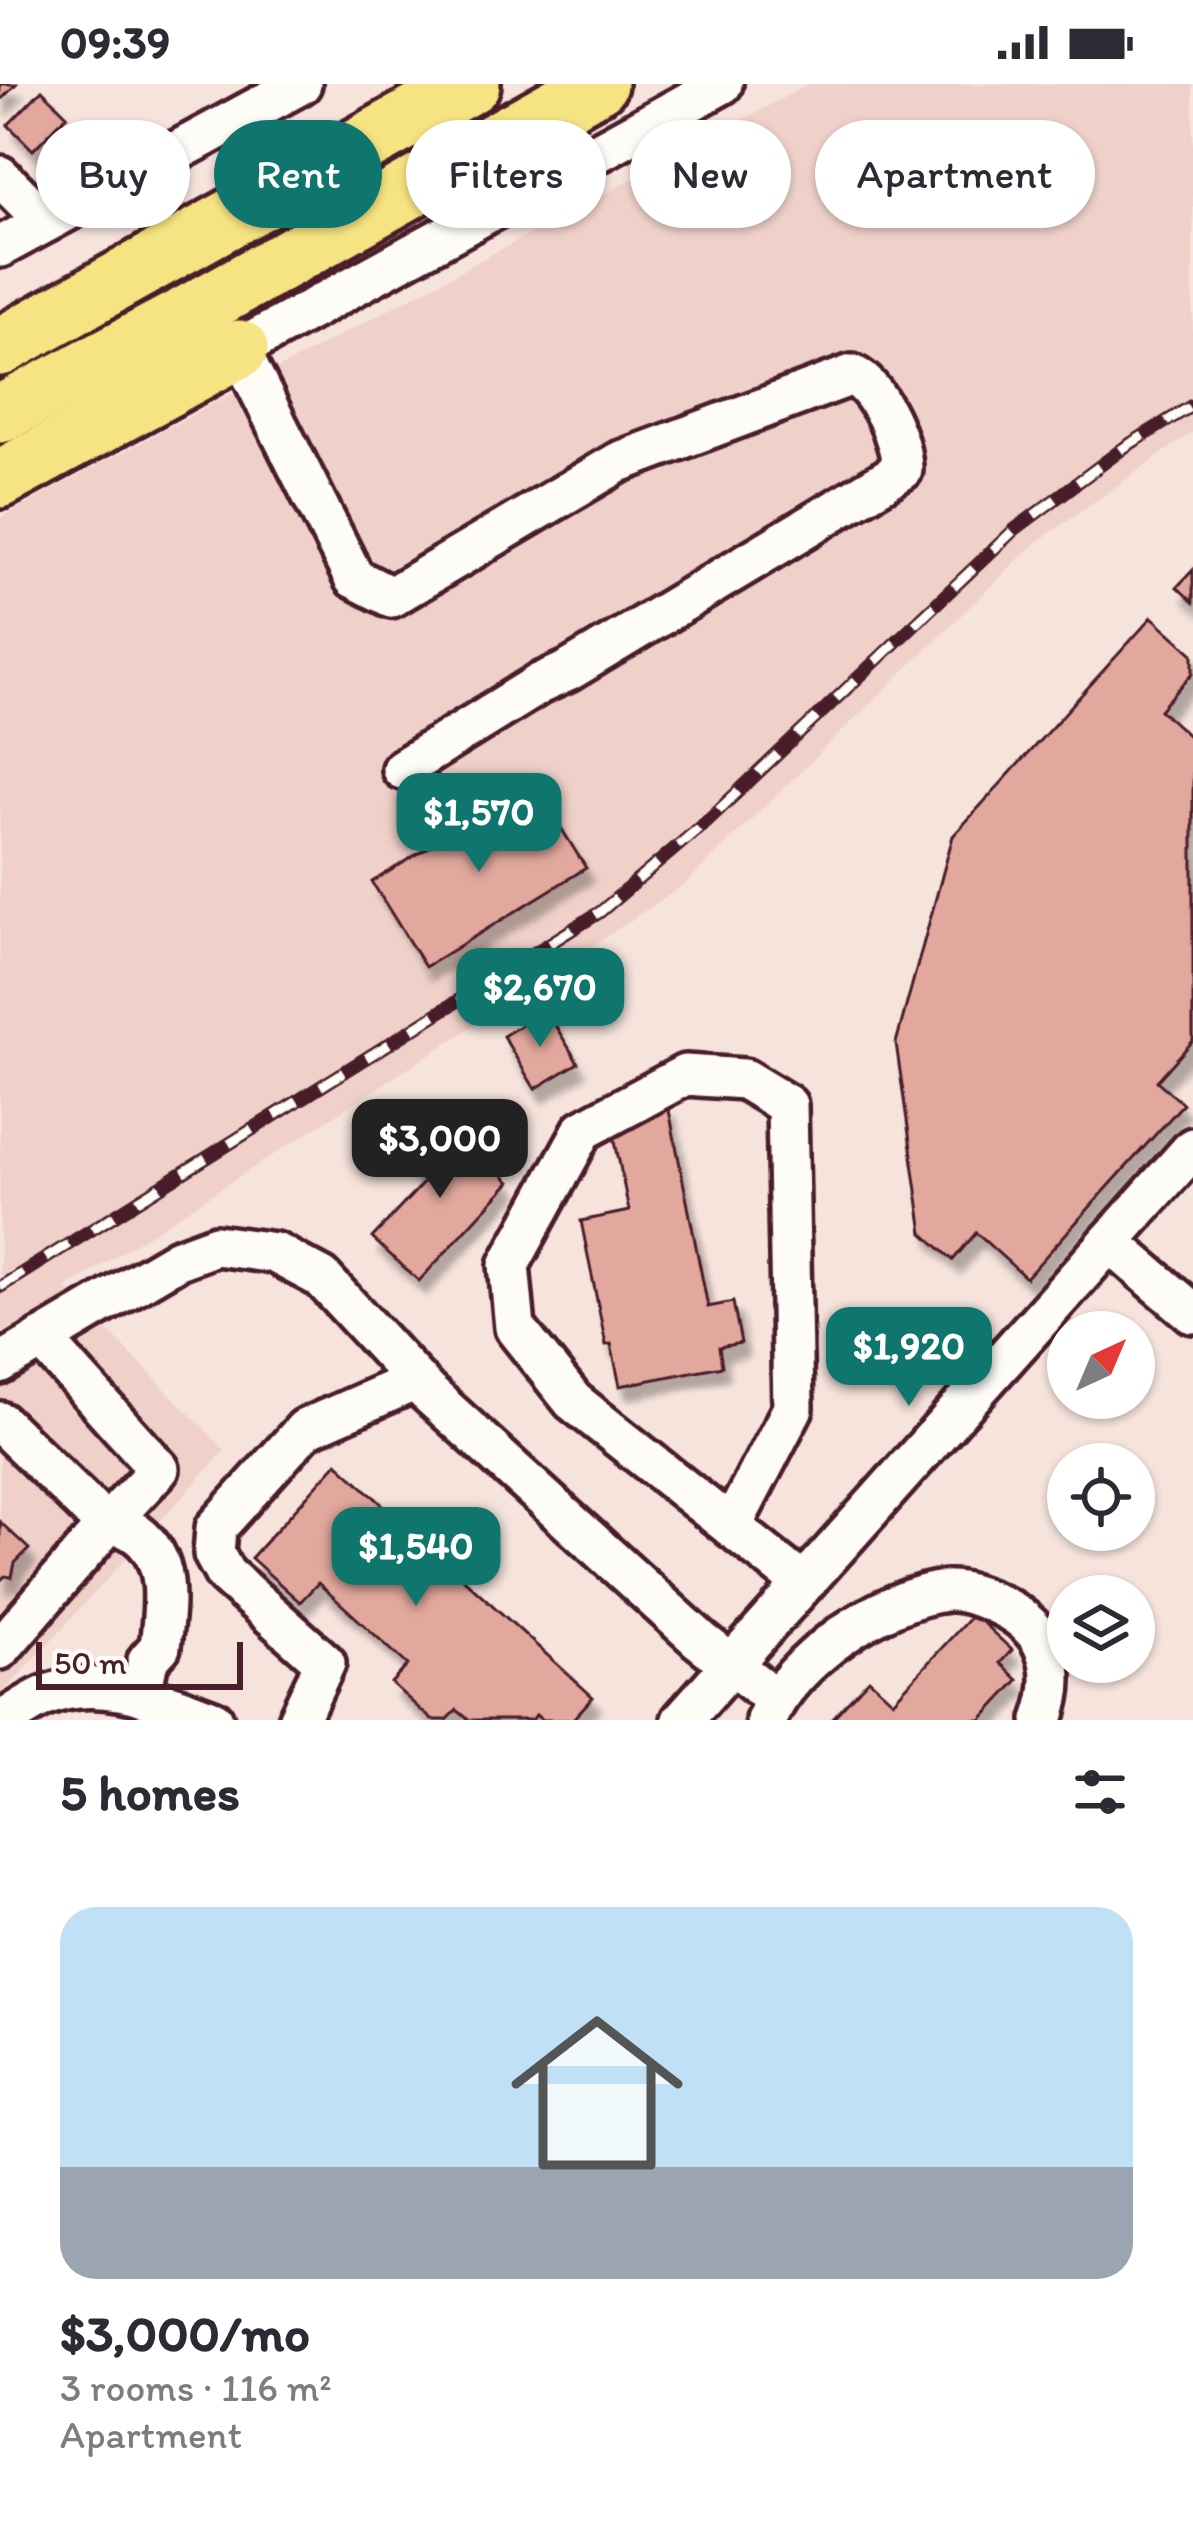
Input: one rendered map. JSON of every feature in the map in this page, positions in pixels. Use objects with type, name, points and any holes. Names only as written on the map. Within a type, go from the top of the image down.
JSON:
[{"type":"highway","points":[[0,346],[470,84]]},
{"type":"highway","points":[[0,414],[598,84]]},
{"type":"highway","points":[[0,479],[239,349]]},
{"type":"street","points":[[190,144],[301,84]]},
{"type":"street","points":[[402,770],[538,684],[568,671],[902,470],[902,454],[867,381],[852,374],[619,462],[391,597],[354,578],[239,349],[722,84]]},
{"type":"street","points":[[0,176],[36,212]]},
{"type":"street","points":[[0,247],[36,227]]},
{"type":"street","points":[[731,1527],[793,1408],[787,1106],[743,1079],[685,1075],[584,1130],[509,1265],[515,1328],[572,1401],[731,1527],[803,1584]]},
{"type":"street","points":[[682,1720],[1193,1148]]},
{"type":"street","points":[[1109,1242],[1193,1312]]},
{"type":"street","points":[[0,1364],[178,1259],[216,1245],[275,1253],[322,1278],[416,1380],[691,1631],[733,1662],[771,1709],[847,1630],[891,1608],[950,1590],[987,1599],[1022,1616],[1045,1641],[1054,1679],[1043,1720]]},
{"type":"street","points":[[0,1648],[159,1468],[42,1339]]},
{"type":"street","points":[[298,1720],[325,1663],[225,1574],[214,1554],[216,1528],[305,1430],[416,1380]]},
{"type":"street","points":[[0,1422],[114,1524],[121,1546],[142,1574],[146,1603],[138,1648],[144,1677]]},
{"type":"street","points":[[4,1720],[46,1696],[144,1677],[213,1720]]},
{"type":"shaded area","points":[[809,84],[1193,84],[1193,432],[1033,545],[685,884],[66,1288],[225,1450],[0,1696],[0,518],[541,228],[606,228],[606,193],[630,180],[630,228],[791,228],[791,120],[742,120]]},
{"type":"building","points":[[0,84],[16,84],[0,101]]},
{"type":"building","points":[[42,90],[67,115],[62,120],[36,120],[33,150],[8,125]]},
{"type":"building","points":[[1193,570],[1193,602],[1177,587]]},
{"type":"building","points":[[1152,617],[1193,654],[1193,673],[1160,710],[1193,740],[1193,1041],[1157,1081],[1183,1104],[1026,1278],[976,1233],[953,1260],[923,1233],[896,1043],[953,836]]},
{"type":"building","points":[[533,783],[586,868],[425,967],[372,882]]},
{"type":"building","points":[[546,1010],[578,1063],[535,1089],[503,1036]]},
{"type":"building","points":[[668,1105],[708,1307],[733,1302],[741,1343],[719,1347],[722,1366],[620,1386],[611,1344],[606,1345],[581,1221],[629,1211],[610,1116]]},
{"type":"building","points":[[445,1121],[510,1182],[419,1281],[372,1238],[424,1182],[405,1164]]},
{"type":"building","points":[[337,1463],[593,1697],[572,1720],[542,1720],[536,1715],[532,1720],[469,1720],[457,1710],[447,1720],[432,1720],[391,1683],[408,1665],[318,1583],[300,1602],[251,1558]]},
{"type":"building","points":[[0,1522],[29,1549],[15,1563],[12,1577],[0,1581]]},
{"type":"building","points":[[973,1614],[1012,1650],[1000,1663],[1018,1680],[981,1720],[831,1720],[869,1679],[893,1701]]},
{"type":"railway","points":[[0,1287],[600,912],[707,821],[1014,530],[1125,447],[1193,405]]}]
